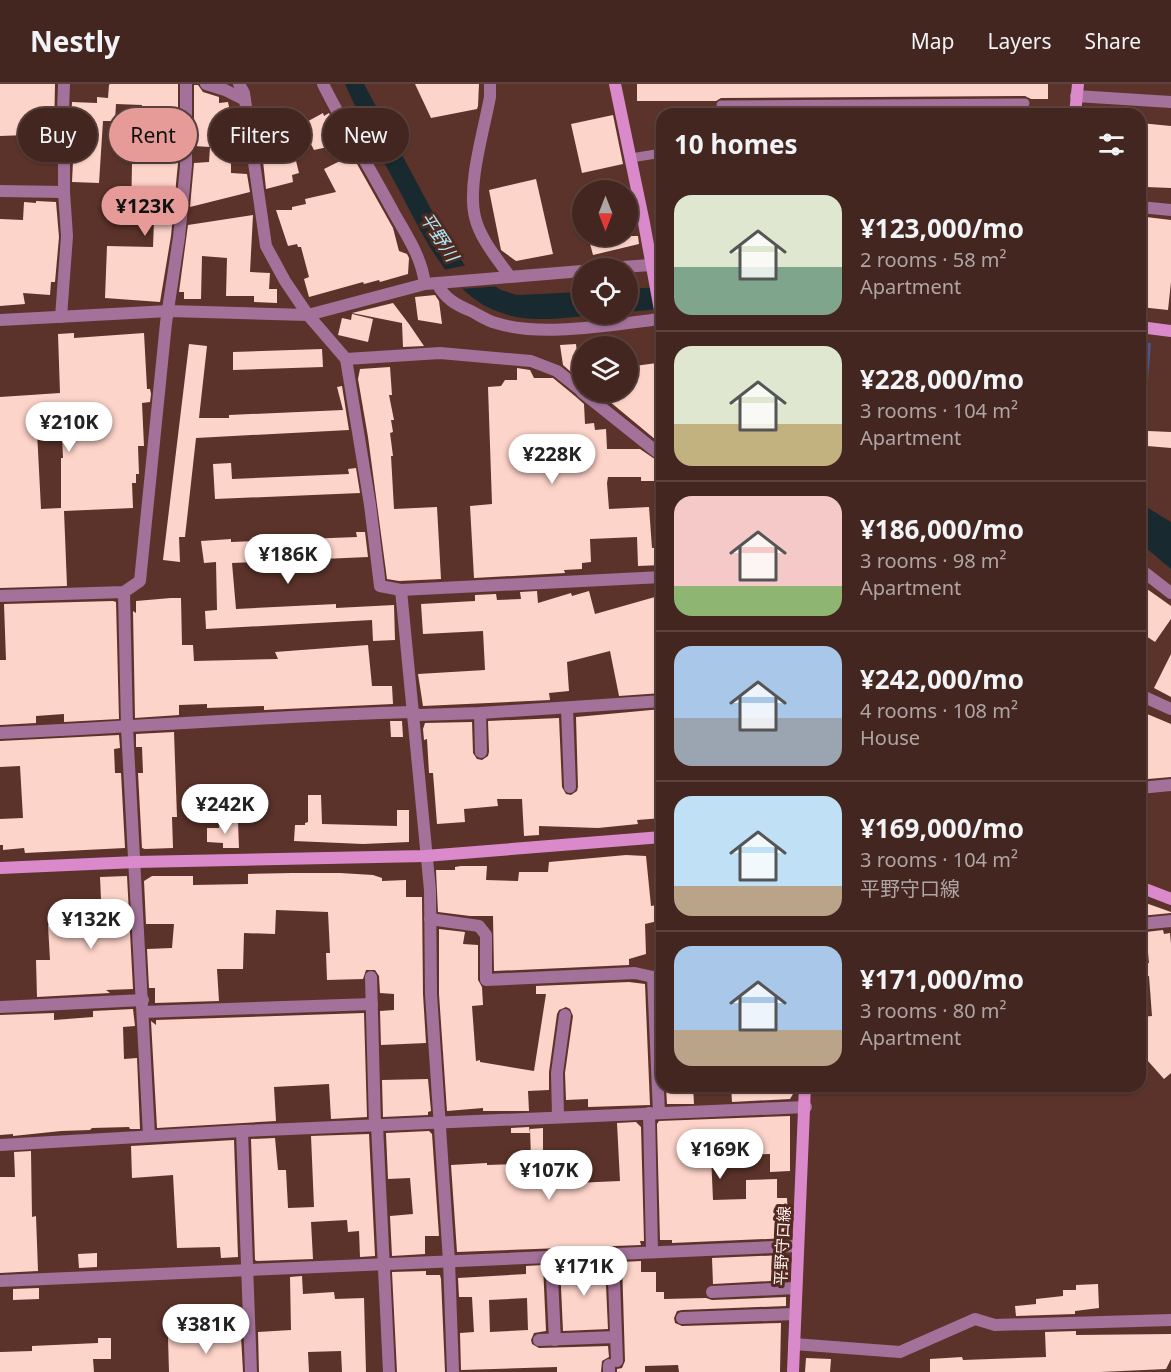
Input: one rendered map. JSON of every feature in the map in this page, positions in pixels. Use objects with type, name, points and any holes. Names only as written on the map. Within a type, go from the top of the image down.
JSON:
[{"type":"street","points":[[61,317],[67,236],[62,139],[64,84]]},
{"type":"street","points":[[0,596],[124,592],[140,581],[186,166],[186,84]]},
{"type":"street","points":[[207,84],[245,100]]},
{"type":"street","points":[[239,84],[245,100],[266,246],[285,281],[308,315],[345,359],[370,505],[380,586],[401,590],[656,577]]},
{"type":"street","points":[[323,84],[422,264],[441,293],[456,305],[494,323],[523,329],[578,328],[656,319]]},
{"type":"street","points":[[490,84],[490,97],[472,189],[474,217],[485,242],[502,265],[514,276]]},
{"type":"street","points":[[615,84],[656,262],[654,278],[656,289]]},
{"type":"street","points":[[1076,108],[1077,90],[1171,102]]},
{"type":"street","points":[[0,191],[64,192]]},
{"type":"street","points":[[1146,208],[1171,210]]},
{"type":"street","points":[[638,264],[656,262]]},
{"type":"street","points":[[0,320],[169,311],[308,315],[435,283],[572,272]]},
{"type":"street","points":[[1146,328],[1171,331]]},
{"type":"street","points":[[345,359],[440,353],[531,361],[557,372],[572,383]]},
{"type":"street","points":[[596,402],[656,451]]},
{"type":"street","points":[[1146,574],[1171,593]]},
{"type":"street","points":[[401,590],[430,890],[431,994],[449,1261],[453,1372]]},
{"type":"street","points":[[124,592],[127,728],[149,1135]]},
{"type":"street","points":[[1146,698],[1171,709]]},
{"type":"street","points":[[0,733],[127,728],[348,714],[480,713],[656,701]]},
{"type":"street","points":[[567,708],[570,787]]},
{"type":"street","points":[[480,713],[482,752]]},
{"type":"street","points":[[1146,787],[1171,785]]},
{"type":"street","points":[[0,868],[136,862],[425,856],[656,837]]},
{"type":"street","points":[[1146,889],[1171,899]]},
{"type":"street","points":[[430,919],[480,926],[486,935],[486,980],[635,973],[656,976]]},
{"type":"street","points":[[1146,923],[1171,921]]},
{"type":"street","points":[[371,977],[389,1372]]},
{"type":"street","points":[[0,1006],[372,1004]]},
{"type":"street","points":[[558,1117],[557,1073],[565,1015]]},
{"type":"street","points":[[652,1251],[656,1022]]},
{"type":"street","name":"平野守口線","points":[[793,1372],[805,1092]]},
{"type":"street","points":[[0,1145],[149,1135],[806,1107]]},
{"type":"street","points":[[242,1131],[251,1372]]},
{"type":"street","points":[[0,1281],[798,1246]]},
{"type":"street","points":[[612,1366],[616,1336],[614,1254]]},
{"type":"street","points":[[551,1257],[555,1340]]},
{"type":"street","points":[[712,1292],[796,1288]]},
{"type":"street","points":[[682,1318],[795,1314]]},
{"type":"street","points":[[794,1344],[900,1352],[975,1319],[995,1326],[1171,1320]]},
{"type":"street","points":[[539,1340],[616,1336]]},
{"type":"lane","points":[[721,105],[1025,103]]},
{"type":"lane","points":[[631,158],[656,154]]},
{"type":"shaded area","points":[[1146,343],[1151,343],[1146,406]]},
{"type":"water","name":"平野川","points":[[345,84],[364,84],[377,108],[357,108]]},
{"type":"water","name":"平野川","points":[[384,162],[406,162],[446,237],[466,267],[501,290],[517,295],[572,292],[572,317],[541,319],[514,317],[488,307],[467,293],[456,282],[428,244]]},
{"type":"water","points":[[656,287],[656,309],[638,311],[638,288]]},
{"type":"water","points":[[1146,507],[1171,522],[1171,569],[1146,548]]},
{"type":"pier","points":[[468,265],[501,286],[459,289],[443,270]]},
{"type":"building","points":[[0,84],[55,84],[55,108],[18,108],[18,135],[0,136]]},
{"type":"building","points":[[178,84],[178,108],[142,108],[142,105],[116,104],[116,108],[109,108],[109,121],[103,121],[99,183],[72,182],[73,162],[97,162],[97,108],[72,108],[72,102],[97,103],[97,97],[108,98],[109,85]]},
{"type":"building","points":[[415,84],[479,84],[477,109],[431,118]]},
{"type":"building","points":[[637,84],[1048,84],[1048,99],[1031,99],[1025,96],[721,98],[716,101],[637,101]]},
{"type":"building","points":[[194,85],[198,85],[203,92],[219,97],[219,103],[228,102],[229,108],[209,108],[209,147],[197,146],[197,108],[194,108]]},
{"type":"building","points":[[323,113],[323,148],[314,150],[311,144],[311,120]]},
{"type":"building","points":[[613,115],[623,164],[582,173],[571,124]]},
{"type":"building","points":[[1146,124],[1171,126],[1171,188],[1146,187]]},
{"type":"building","points":[[231,162],[231,173],[247,174],[250,192],[190,207],[194,163]]},
{"type":"building","points":[[263,162],[296,162],[299,173],[292,175],[293,182],[266,189]]},
{"type":"building","points":[[338,162],[356,162],[393,228],[399,251],[407,254],[409,258],[408,274],[380,282],[379,280],[364,284],[363,282],[309,297],[304,279],[309,277],[301,247],[297,244],[288,246],[276,210],[292,210],[292,207],[306,204],[305,199],[336,192],[324,169]]},
{"type":"building","points":[[178,163],[171,236],[160,302],[105,298],[107,246],[153,247],[154,220],[131,216],[132,164]]},
{"type":"building","points":[[536,179],[553,254],[516,261],[501,250],[489,190]]},
{"type":"building","points":[[36,201],[56,202],[59,237],[55,282],[51,282],[50,295],[23,293],[25,304],[0,306],[0,219],[23,220],[24,202],[36,203]]},
{"type":"building","points":[[253,215],[250,272],[270,273],[269,289],[277,289],[277,303],[254,302],[254,296],[226,296],[227,258],[202,256],[201,299],[184,299],[184,292],[179,292],[188,225]]},
{"type":"building","points":[[1146,217],[1171,220],[1171,282],[1168,310],[1146,308]]},
{"type":"building","points":[[591,246],[631,246],[593,255]]},
{"type":"building","points":[[435,295],[439,301],[442,324],[418,320],[415,297]]},
{"type":"building","points":[[393,303],[424,346],[403,347],[402,323],[352,313]]},
{"type":"building","points":[[352,314],[373,319],[368,342],[338,335],[342,318],[351,320]]},
{"type":"building","points":[[74,333],[74,338],[144,333],[147,389],[150,389],[151,394],[150,402],[142,403],[144,446],[138,446],[139,474],[136,474],[136,483],[132,483],[133,508],[64,511],[67,586],[0,588],[0,397],[60,393],[58,334]],"holes":[[[61,411],[63,458],[61,458],[61,508],[41,509],[36,412]]]},
{"type":"building","points":[[189,344],[207,346],[199,418],[343,410],[337,387],[342,386],[349,430],[196,438],[185,537],[179,537],[180,562],[163,560]]},
{"type":"building","points":[[572,344],[572,372],[563,365],[560,345]]},
{"type":"building","points":[[322,349],[323,367],[233,370],[233,352]]},
{"type":"building","points":[[656,363],[656,440],[610,402],[638,402],[638,366]]},
{"type":"building","points":[[390,367],[392,395],[389,395],[394,420],[391,420],[393,432],[390,433],[394,509],[437,507],[441,579],[399,581],[387,579],[358,379],[360,369]]},
{"type":"building","points":[[517,368],[530,370],[534,378],[553,378],[572,394],[572,402],[584,404],[585,424],[594,423],[595,430],[606,429],[607,449],[640,449],[656,460],[656,481],[641,481],[641,477],[608,477],[607,483],[609,509],[649,507],[652,548],[656,548],[656,565],[638,566],[637,537],[590,539],[591,562],[582,563],[582,569],[564,570],[565,573],[474,578],[470,506],[492,504],[488,387],[501,386],[505,380],[517,380]]},
{"type":"building","points":[[1148,431],[1171,432],[1171,448],[1147,446]]},
{"type":"building","points":[[231,463],[232,479],[349,474],[348,469],[356,468],[360,493],[215,499],[213,464]]},
{"type":"building","points":[[356,532],[365,532],[368,557],[232,563],[236,609],[336,604],[336,608],[394,605],[395,640],[373,641],[372,620],[206,629],[205,611],[217,610],[216,562],[204,563],[201,541],[357,537]]},
{"type":"building","points":[[1146,588],[1171,606],[1171,619],[1155,642],[1146,636]]},
{"type":"building","points":[[537,591],[538,603],[571,593],[572,596],[589,591],[595,614],[656,597],[656,693],[619,696],[610,651],[567,662],[569,691],[549,693],[550,700],[423,706],[418,674],[485,670],[483,631],[423,634],[421,604],[475,601],[475,595],[496,594],[497,600],[521,599],[520,592]]},
{"type":"building","points":[[181,598],[182,645],[193,645],[194,661],[278,659],[275,652],[368,645],[372,686],[392,686],[393,704],[264,710],[264,706],[207,708],[207,704],[179,705],[179,715],[135,718],[133,611],[136,613],[136,601]]},
{"type":"building","points":[[116,602],[119,719],[64,722],[64,714],[36,716],[36,723],[0,725],[0,660],[6,660],[4,604]]},
{"type":"building","points":[[1171,654],[1171,697],[1154,688]]},
{"type":"building","points":[[656,710],[656,818],[637,820],[638,824],[598,828],[539,826],[539,835],[524,836],[522,799],[497,799],[498,806],[464,809],[465,822],[437,824],[433,773],[429,773],[427,739],[424,740],[425,723],[472,722],[473,753],[477,759],[482,760],[488,756],[489,752],[488,721],[559,718],[562,787],[566,794],[571,795],[577,791],[578,787],[576,717]]},
{"type":"building","points":[[1146,714],[1171,724],[1171,777],[1148,779]]},
{"type":"building","points":[[390,721],[402,721],[403,737],[391,737]]},
{"type":"building","points":[[174,732],[177,817],[172,817],[173,848],[145,849],[142,848],[138,773],[143,773],[142,747],[136,747],[136,734]]},
{"type":"building","points":[[119,735],[120,748],[114,749],[115,773],[121,773],[125,848],[25,853],[24,848],[3,850],[3,845],[0,845],[0,819],[23,818],[20,766],[0,767],[0,741]]},
{"type":"building","points":[[308,795],[321,795],[322,824],[397,826],[397,810],[409,810],[409,842],[363,844],[294,841],[295,825],[305,825],[308,822]]},
{"type":"building","points":[[225,822],[238,822],[239,848],[223,848],[223,843],[207,842],[207,828],[225,826]]},
{"type":"building","points":[[626,855],[646,856],[651,906],[656,905],[656,921],[645,924],[646,954],[629,959],[629,965],[494,971],[493,916],[438,912],[436,870],[455,870],[455,867],[461,866],[487,866],[486,880],[518,881],[519,872],[548,872],[549,862]]},
{"type":"building","points":[[248,874],[373,875],[382,878],[382,881],[406,880],[406,897],[422,897],[426,1043],[381,1045],[380,1011],[394,1010],[394,994],[380,993],[379,976],[375,970],[366,970],[363,979],[327,980],[326,953],[330,953],[328,912],[276,910],[275,934],[244,933],[243,969],[217,969],[219,1001],[155,1003],[155,988],[149,988],[147,949],[172,948],[174,924],[146,924],[144,881],[152,876],[193,876],[193,885],[248,884]]},
{"type":"building","points":[[127,876],[133,989],[106,990],[110,993],[37,997],[36,960],[50,960],[48,925],[102,922],[100,877]]},
{"type":"building","points":[[1146,903],[1171,912],[1146,915]]},
{"type":"building","points":[[439,929],[465,932],[463,944],[478,945],[478,980],[482,987],[483,1005],[472,1006],[476,1061],[534,1071],[546,994],[536,994],[536,986],[629,982],[645,984],[650,1105],[588,1107],[588,1099],[566,1100],[565,1073],[573,1016],[570,1009],[566,1007],[559,1010],[557,1014],[549,1072],[549,1090],[528,1091],[529,1111],[483,1111],[483,1108],[447,1111],[439,994]]},
{"type":"building","points":[[1163,930],[1164,934],[1170,933],[1171,1073],[1164,1079],[1146,1059],[1146,1016],[1152,1016],[1149,976],[1146,976],[1146,963],[1149,963],[1146,932]]},
{"type":"building","points":[[133,1009],[135,1026],[123,1027],[124,1059],[137,1058],[140,1129],[92,1128],[13,1136],[13,1134],[0,1135],[0,1015],[54,1013],[54,1020],[93,1017],[93,1011]]},
{"type":"building","points":[[364,1013],[367,1117],[331,1119],[329,1084],[274,1087],[276,1121],[157,1128],[151,1021],[156,1025],[156,1020]]},
{"type":"building","points":[[428,1079],[431,1111],[428,1115],[383,1117],[382,1080]]},
{"type":"building","points":[[666,1092],[693,1092],[694,1104],[667,1104]]},
{"type":"building","points":[[731,1092],[793,1092],[790,1099],[732,1102]]},
{"type":"building","points":[[790,1116],[790,1171],[770,1172],[770,1154],[711,1155],[713,1200],[746,1199],[746,1180],[777,1179],[777,1198],[787,1198],[789,1238],[672,1243],[672,1240],[660,1240],[657,1124],[659,1121]]},
{"type":"building","points":[[636,1122],[641,1127],[644,1241],[640,1241],[641,1245],[457,1252],[451,1165],[523,1164],[523,1158],[531,1158],[530,1129],[543,1128],[543,1150],[574,1152],[575,1183],[620,1181],[617,1123]]},
{"type":"building","points":[[529,1127],[530,1133],[511,1133],[511,1128]]},
{"type":"building","points":[[429,1131],[432,1134],[439,1236],[425,1236],[425,1254],[392,1256],[390,1216],[413,1214],[410,1178],[388,1179],[386,1133]]},
{"type":"building","points":[[369,1134],[375,1256],[360,1257],[359,1231],[348,1232],[347,1220],[311,1222],[313,1259],[255,1260],[251,1139],[275,1138],[278,1170],[286,1170],[288,1208],[314,1207],[311,1136]]},
{"type":"building","points":[[234,1140],[238,1257],[221,1258],[220,1247],[177,1248],[173,1175],[132,1178],[131,1146]]},
{"type":"building","points":[[31,1151],[32,1217],[36,1216],[38,1271],[0,1273],[0,1177],[15,1177],[14,1152]]},
{"type":"building","points":[[97,1253],[97,1267],[79,1268],[78,1254]]},
{"type":"building","points":[[784,1255],[788,1259],[788,1280],[713,1284],[712,1258]]},
{"type":"building","points":[[641,1261],[641,1272],[656,1272],[656,1292],[664,1292],[664,1299],[786,1297],[786,1306],[682,1310],[677,1311],[674,1318],[675,1323],[682,1326],[781,1323],[780,1372],[679,1372],[678,1365],[645,1366],[645,1372],[617,1372],[625,1361],[622,1262]]},
{"type":"building","points":[[605,1263],[608,1329],[563,1331],[560,1265]]},
{"type":"building","points":[[543,1265],[546,1331],[534,1333],[532,1344],[539,1348],[608,1346],[609,1357],[602,1361],[601,1372],[557,1372],[557,1367],[461,1370],[460,1333],[474,1332],[472,1297],[459,1297],[458,1278],[526,1274],[526,1266]],"holes":[[[527,1298],[528,1330],[490,1332],[489,1300]]]},
{"type":"building","points":[[426,1271],[426,1275],[440,1275],[441,1279],[445,1372],[397,1372],[392,1272]]},
{"type":"building","points":[[302,1276],[303,1294],[334,1292],[335,1299],[364,1298],[366,1372],[342,1372],[341,1351],[308,1352],[309,1372],[259,1372],[258,1332],[291,1330],[290,1277]]},
{"type":"building","points":[[1098,1284],[1099,1308],[1075,1311],[1075,1314],[1016,1316],[1015,1306],[1036,1304],[1036,1299],[1063,1296],[1063,1290],[1076,1290],[1076,1285]]},
{"type":"building","points":[[39,1288],[39,1299],[13,1300],[13,1289]]},
{"type":"building","points":[[1076,1331],[1076,1335],[1171,1334],[1171,1359],[1166,1369],[1100,1372],[930,1372],[930,1359],[1046,1357],[1045,1332]]},
{"type":"building","points":[[241,1336],[243,1372],[169,1372],[168,1338]]},
{"type":"building","points":[[98,1338],[111,1338],[111,1359],[93,1359],[94,1372],[0,1372],[0,1352],[32,1351],[32,1346],[98,1343]]},
{"type":"building","points":[[806,1358],[831,1359],[830,1372],[805,1372]]}]
